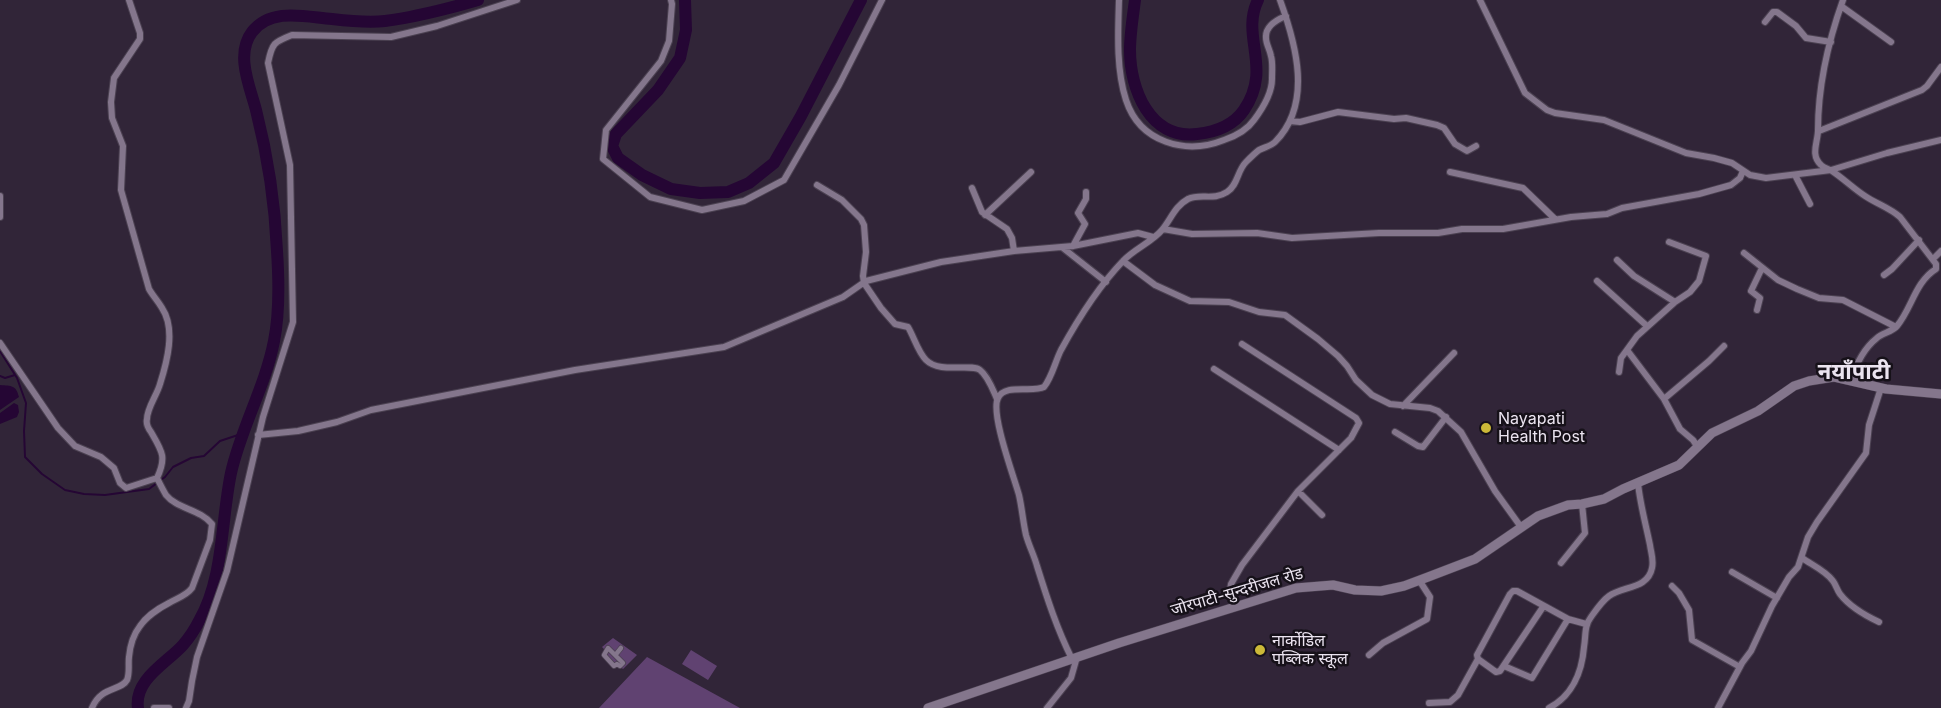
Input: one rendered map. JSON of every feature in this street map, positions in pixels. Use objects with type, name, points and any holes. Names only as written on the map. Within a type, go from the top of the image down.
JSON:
[{"type":"main road","name":"जोरपाटी-सुन्दरीजल रोड","points":[[928,708],[1075,658],[1296,588],[1333,585],[1355,590],[1381,591],[1419,580],[1475,559],[1538,516],[1568,505],[1604,499],[1679,465],[1712,432],[1768,405],[1794,386],[1834,377],[1881,387],[1941,394]]},
{"type":"street","points":[[0,343],[58,428],[75,446],[101,457],[114,468],[120,483],[126,488],[157,478],[163,466],[164,456],[148,427],[147,418],[160,385],[170,334],[163,308],[149,289],[121,190],[123,146],[112,118],[114,78],[140,39],[129,0]]},
{"type":"street","points":[[186,708],[197,657],[227,571],[258,435],[293,322],[290,165],[268,63],[271,46],[278,40],[292,35],[391,37],[437,26],[517,0]]},
{"type":"street","points":[[671,0],[669,41],[661,61],[606,130],[603,159],[650,197],[702,210],[744,201],[784,180],[839,85],[882,0]]},
{"type":"street","points":[[1119,0],[1120,69],[1126,101],[1147,131],[1158,139],[1185,147],[1202,147],[1232,138],[1252,122],[1264,105],[1272,81],[1271,56],[1265,38],[1273,22],[1286,16]]},
{"type":"street","points":[[1047,708],[1071,678],[1075,658],[1057,629],[1027,538],[1019,495],[1000,426],[997,399],[1001,394],[1013,389],[1035,390],[1044,387],[1062,350],[1106,282],[1123,261],[1163,229],[1173,212],[1186,200],[1195,196],[1216,197],[1231,190],[1245,162],[1260,149],[1268,147],[1275,141],[1290,121],[1296,105],[1298,79],[1292,38],[1280,0]]},
{"type":"street","points":[[1480,0],[1525,93],[1547,110],[1604,120],[1686,153],[1732,164],[1750,175],[1766,178],[1831,170],[1941,140]]},
{"type":"street","points":[[1851,381],[1857,363],[1865,350],[1878,336],[1896,327],[1919,286],[1936,269],[1934,259],[1893,211],[1863,195],[1831,170],[1822,166],[1815,155],[1824,65],[1842,3],[1891,42]]},
{"type":"street","points":[[1765,22],[1773,12],[1777,12],[1796,26],[1806,38],[1831,42]]},
{"type":"street","points":[[1819,131],[1922,90],[1940,72]]},
{"type":"street","points":[[1290,121],[1300,122],[1338,112],[1394,119],[1406,118],[1437,124],[1444,128],[1455,144],[1467,151],[1476,146]]},
{"type":"street","points":[[1163,229],[1192,234],[1257,233],[1292,238],[1503,229],[1555,219],[1607,214],[1622,208],[1700,194],[1731,185],[1740,178],[1743,171]]},
{"type":"street","points":[[985,215],[1031,172]]},
{"type":"street","points":[[1450,172],[1523,188],[1555,219]]},
{"type":"street","points":[[1795,175],[1810,204]]},
{"type":"street","points":[[817,185],[842,200],[864,225],[866,252],[862,276],[880,308],[895,324],[908,327],[927,360],[937,366],[965,369],[974,367],[982,371],[997,399]]},
{"type":"street","points":[[972,188],[982,212],[1007,228],[1014,251]]},
{"type":"street","points":[[1073,246],[1085,224],[1078,213],[1086,199],[1086,192]]},
{"type":"street","points":[[0,196],[0,218]]},
{"type":"street","points":[[258,435],[298,431],[337,422],[371,410],[564,372],[724,347],[843,297],[864,283],[941,262],[1014,251],[1063,248],[1138,233],[1153,237]]},
{"type":"street","points":[[1884,275],[1919,240]]},
{"type":"street","points":[[1619,372],[1621,358],[1647,326],[1690,292],[1699,281],[1706,256],[1669,242]]},
{"type":"street","points":[[1063,248],[1106,282]]},
{"type":"street","points":[[1934,259],[1941,251]]},
{"type":"street","points":[[1743,253],[1778,280],[1819,298],[1843,300],[1896,327]]},
{"type":"street","points":[[1617,260],[1634,276],[1675,302]]},
{"type":"street","points":[[1123,261],[1155,285],[1190,301],[1228,302],[1259,312],[1285,315],[1338,356],[1356,380],[1372,395],[1390,404],[1430,408],[1446,417],[1461,432],[1495,491],[1521,527]]},
{"type":"street","points":[[1757,310],[1760,298],[1751,291],[1762,268]]},
{"type":"street","points":[[1597,281],[1647,326]]},
{"type":"street","points":[[1235,607],[1230,591],[1231,584],[1242,565],[1298,491],[1355,434],[1359,423],[1358,420],[1242,344]]},
{"type":"street","points":[[1664,399],[1724,346]]},
{"type":"street","points":[[1627,350],[1664,399],[1680,429],[1697,446]]},
{"type":"street","points":[[1403,406],[1454,354]]},
{"type":"street","points":[[1214,369],[1339,450]]},
{"type":"street","points":[[1718,708],[1751,651],[1777,598],[1802,558],[1804,548],[1817,522],[1866,453],[1869,426],[1881,387]]},
{"type":"street","points":[[1395,432],[1423,447],[1446,417]]},
{"type":"street","points":[[92,708],[103,693],[122,685],[127,680],[133,638],[140,625],[162,607],[192,588],[212,531],[212,524],[206,517],[172,501],[157,478]]},
{"type":"street","points":[[1549,708],[1574,686],[1584,650],[1586,624],[1608,596],[1623,589],[1638,586],[1651,572],[1653,560],[1638,483]]},
{"type":"street","points":[[1298,491],[1322,515]]},
{"type":"street","points":[[1561,563],[1585,533],[1582,504]]},
{"type":"street","points":[[1802,558],[1826,574],[1842,596],[1863,615],[1879,622]]},
{"type":"street","points":[[1732,572],[1777,598]]},
{"type":"street","points":[[1370,655],[1383,643],[1427,619],[1430,597],[1419,580]]},
{"type":"street","points":[[1672,586],[1689,610],[1692,640],[1740,667]]},
{"type":"street","points":[[1429,703],[1450,702],[1458,695],[1478,659],[1477,655],[1514,591],[1568,619],[1586,624]]},
{"type":"street","points":[[1478,659],[1496,672],[1500,671],[1543,607]]},
{"type":"street","points":[[1504,666],[1532,678],[1568,619]]},
{"type":"street","points":[[608,648],[623,663],[620,666],[617,664],[614,666],[604,655],[608,648]]},
{"type":"street","points":[[617,653],[621,648]]},
{"type":"street","points":[[155,708],[169,708]]},
{"type":"shaded area","points":[[0,385],[13,387],[19,397],[0,410]]},
{"type":"shaded area","points":[[14,403],[18,405],[17,417],[0,424],[0,413]]},
{"type":"shaded area","points":[[613,638],[637,655],[623,669],[618,664],[614,666],[604,655],[607,652],[602,647]]},
{"type":"shaded area","points":[[691,650],[717,666],[708,680],[682,664]]},
{"type":"shaded area","points":[[647,657],[740,708],[599,708]]},
{"type":"waterway","points":[[138,708],[138,698],[146,680],[185,642],[196,627],[207,604],[221,548],[235,456],[265,375],[276,330],[279,285],[275,215],[264,145],[245,71],[247,41],[260,24],[279,16],[379,22],[443,10],[478,0]]},
{"type":"waterway","points":[[685,0],[686,30],[680,58],[658,90],[616,134],[612,146],[618,158],[642,175],[671,189],[700,193],[728,192],[749,183],[774,163],[861,0]]},
{"type":"waterway","points":[[1135,0],[1130,50],[1131,65],[1139,95],[1155,120],[1167,129],[1181,134],[1217,130],[1235,120],[1244,110],[1256,80],[1252,27],[1253,14],[1258,0]]},
{"type":"waterway","points":[[0,351],[17,378],[26,403],[25,457],[42,474],[65,490],[105,495],[149,489],[165,477],[173,467],[191,458],[204,456],[220,441],[244,433]]},
{"type":"waterway","points":[[0,376],[5,378],[15,375]]},
{"type":"place","name":"Nayapati Health Post","points":[[1486,428]]},
{"type":"place","name":"नार्कोडिल पब्लिक स्कूल","points":[[1260,650]]},
{"type":"district","name":"नयाँपाटी","points":[[1854,372]]}]
